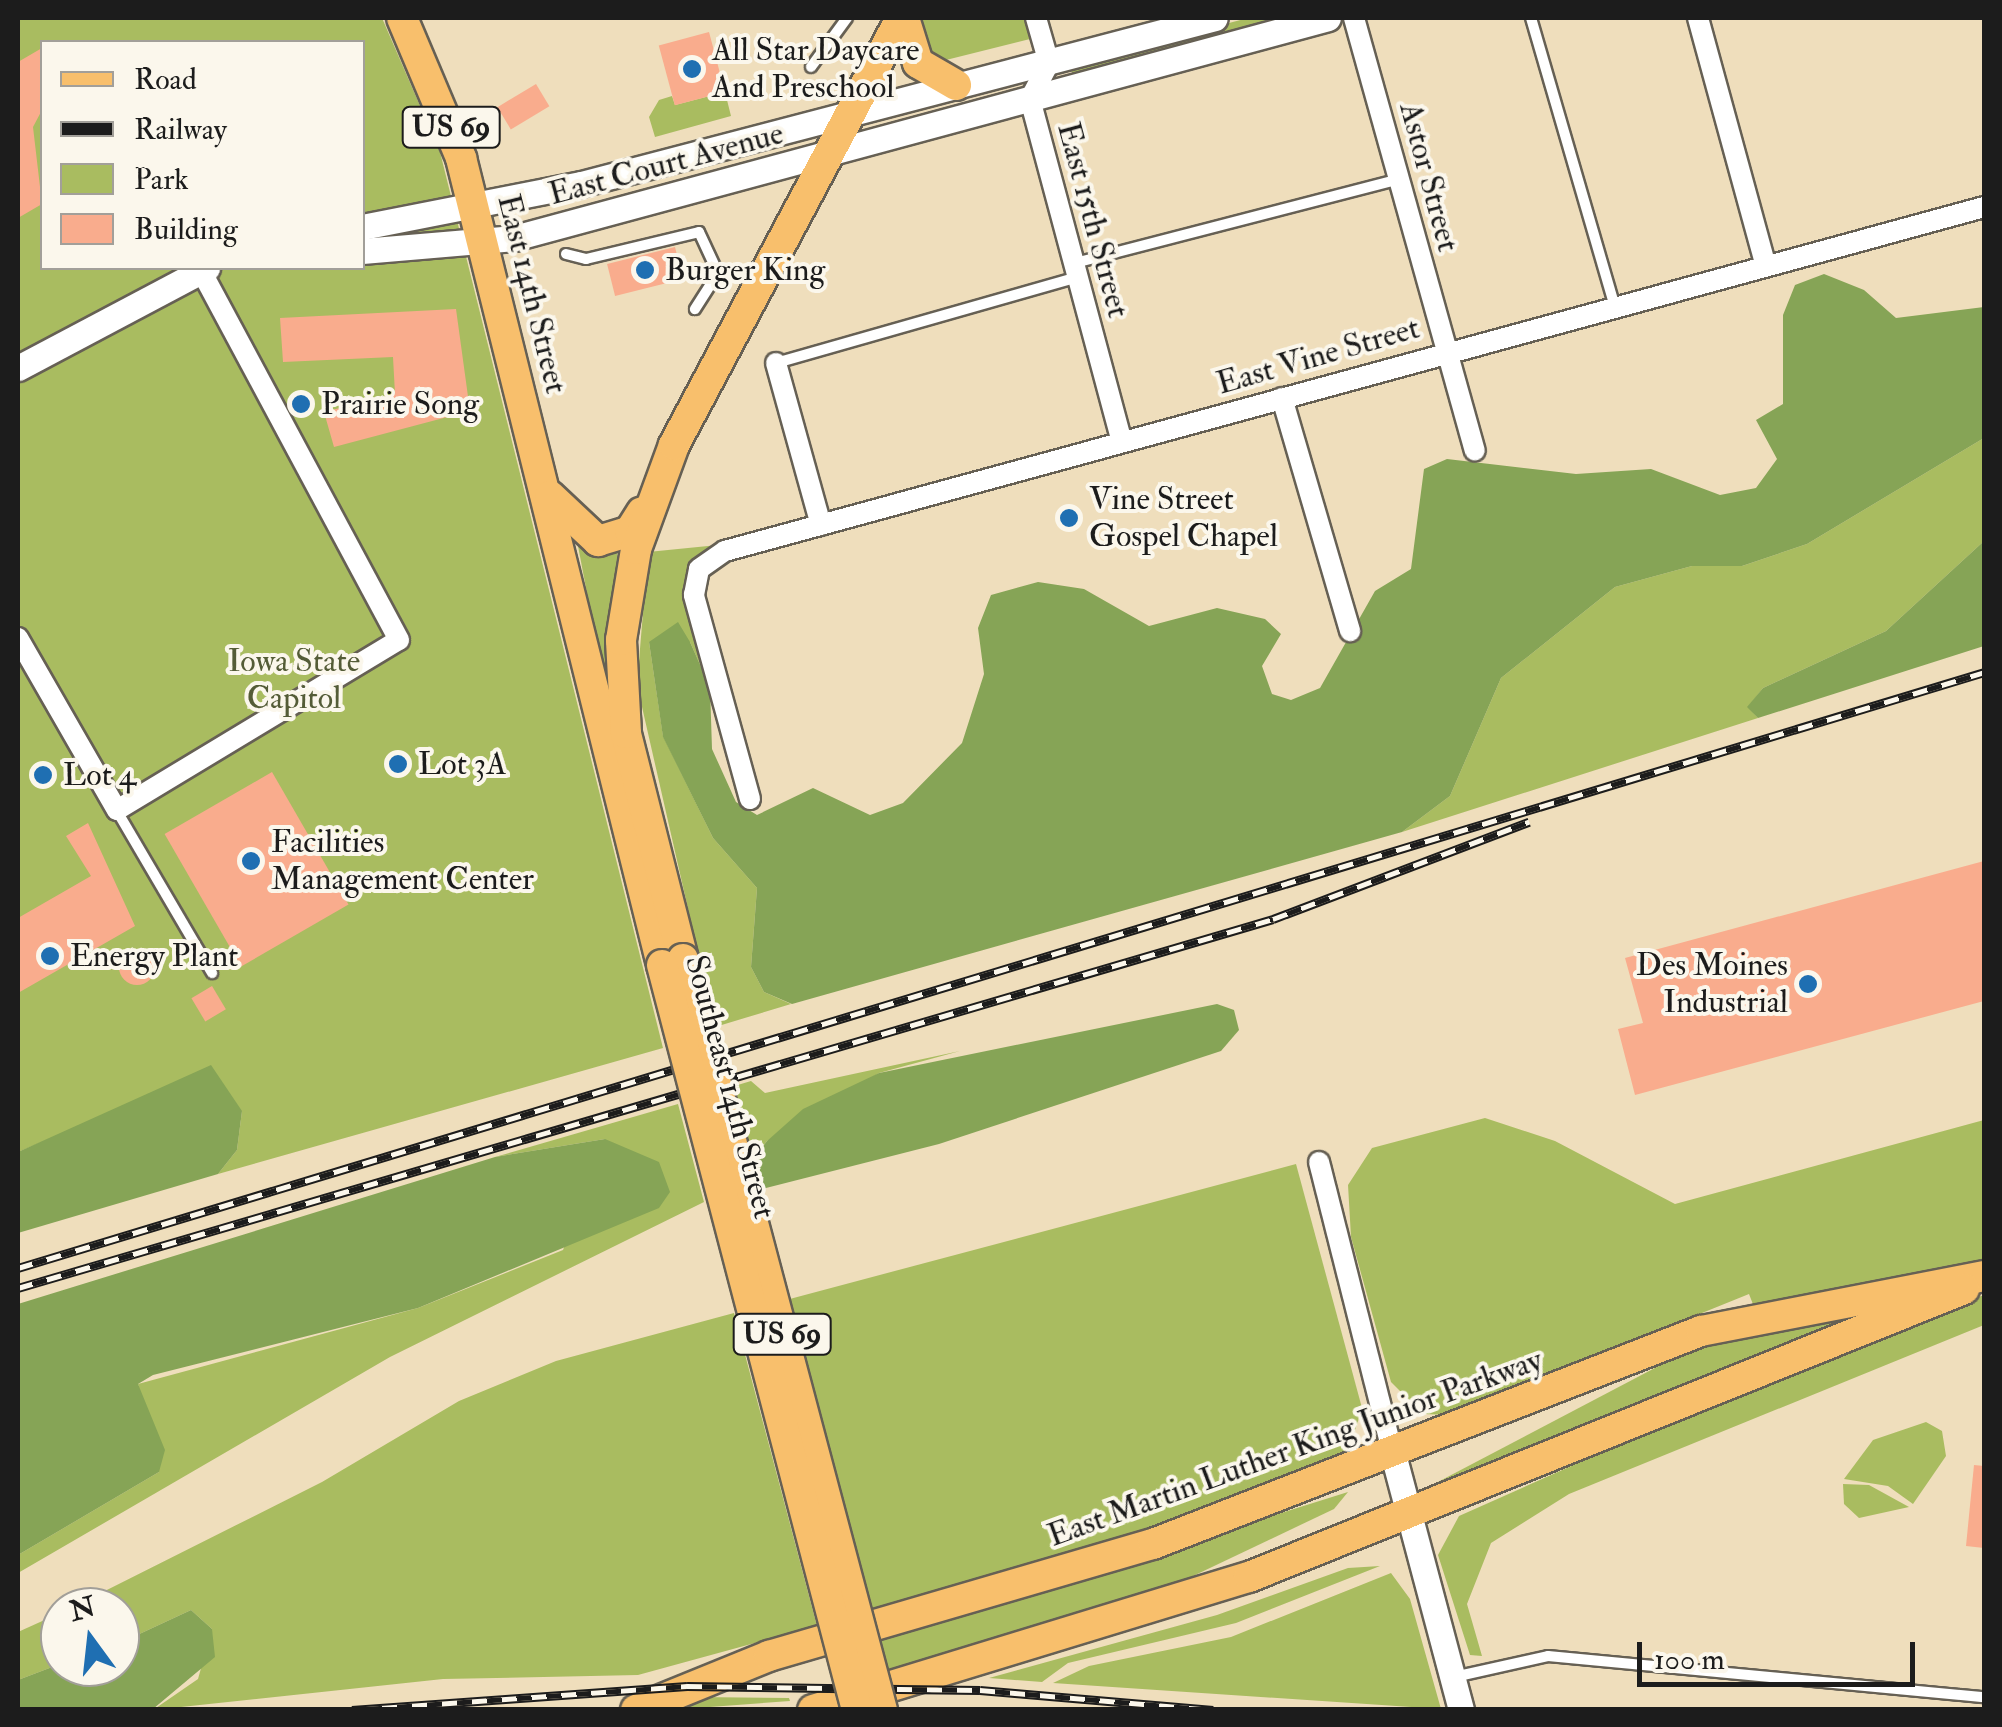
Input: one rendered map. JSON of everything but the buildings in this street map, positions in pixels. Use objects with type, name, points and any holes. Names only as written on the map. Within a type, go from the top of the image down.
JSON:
[{"type":"main road","name":"East 14th Street","points":[[402,18],[436,83],[474,206],[541,480]]},
{"type":"main road","points":[[902,18],[918,63],[956,85]]},
{"type":"main road","name":"US 69","points":[[650,500],[902,18]]},
{"type":"main road","points":[[541,480],[562,516],[598,540],[630,531],[650,500]]},
{"type":"main road","name":"Southeast 14th Street","points":[[541,480],[882,1710]]},
{"type":"main road","name":"Southeast 14th Street","points":[[650,500],[626,594],[621,687],[673,962],[857,1710]]},
{"type":"main road","name":"East Martin Luther King Junior Parkway","points":[[636,1710],[770,1656],[1135,1550],[1393,1454],[1701,1330],[1984,1278]]},
{"type":"main road","name":"East Martin Luther King Junior Parkway","points":[[813,1710],[1168,1606],[1409,1517],[1984,1278]]},
{"type":"street","points":[[1036,18],[1048,62]]},
{"type":"street","name":"East Court Avenue","points":[[365,226],[474,206],[1215,18]]},
{"type":"street","name":"East Court Avenue","points":[[365,251],[481,243],[829,154],[1328,18]]},
{"type":"street","name":"Astor Street","points":[[1354,18],[1474,450]]},
{"type":"street","points":[[1698,18],[1766,266]]},
{"type":"street","name":"East 15th Street","points":[[1048,62],[1030,100],[1122,442]]},
{"type":"street","name":"East Vine Street","points":[[750,799],[694,595],[699,570],[725,551],[1984,207]]},
{"type":"street","points":[[18,368],[200,270]]},
{"type":"street","points":[[18,638],[117,810],[395,647],[400,632],[205,270]]},
{"type":"street","points":[[776,363],[821,525]]},
{"type":"street","points":[[1282,398],[1350,631]]},
{"type":"street","points":[[1319,1162],[1461,1710]]},
{"type":"lane","points":[[811,67],[847,18]]},
{"type":"lane","points":[[1530,18],[1615,307]]},
{"type":"lane","points":[[776,363],[1076,270],[1399,179]]},
{"type":"lane","points":[[566,254],[586,259],[699,232],[718,273],[695,310]]},
{"type":"lane","points":[[117,810],[212,972]]},
{"type":"lane","points":[[1452,1677],[1548,1656],[1984,1697]]},
{"type":"green space","name":"Iowa State Capitol","points":[[18,18],[382,18],[440,152],[663,1048],[218,1174],[237,1150],[242,1111],[80,1126],[18,1152]]},
{"type":"green space","points":[[916,18],[1025,18],[1030,39],[930,64]]},
{"type":"green space","points":[[1248,18],[1295,18],[1073,77],[1070,65]]},
{"type":"green space","points":[[725,92],[731,116],[655,137],[649,117],[659,100],[672,96],[675,105]]},
{"type":"green space","points":[[1824,274],[1864,290],[1896,318],[1984,307],[1984,438],[1807,544],[1742,566],[1692,566],[1615,587],[1501,678],[1450,796],[1402,832],[792,1004],[764,992],[751,967],[757,888],[713,838],[663,737],[649,642],[678,622],[710,687],[712,749],[736,802],[757,815],[813,788],[870,815],[903,803],[962,743],[984,674],[978,628],[991,595],[1038,582],[1084,589],[1149,626],[1217,608],[1265,619],[1281,634],[1262,666],[1272,694],[1291,700],[1320,688],[1375,591],[1411,569],[1424,469],[1447,459],[1576,474],[1651,469],[1720,495],[1756,488],[1777,459],[1756,420],[1783,404],[1783,315],[1795,285]]},
{"type":"green space","points":[[1984,438],[1984,541],[1886,631],[1763,688],[1748,707],[1758,718],[1402,832],[1450,796],[1501,678],[1615,587],[1692,566],[1742,566],[1807,544]]},
{"type":"green space","points":[[1984,541],[1984,646],[1758,718],[1747,707],[1763,688],[1886,631]]},
{"type":"green space","points":[[718,545],[692,567],[710,687],[690,642],[649,642],[663,736],[713,838],[757,888],[751,967],[764,992],[791,1004],[715,1027],[637,685],[648,552]]},
{"type":"green space","points":[[578,546],[618,548],[607,672],[602,672]]},
{"type":"green space","points":[[1217,1004],[1234,1010],[1239,1030],[1221,1051],[939,1144],[758,1190],[750,1163],[767,1141],[803,1109],[879,1073]]},
{"type":"green space","points":[[960,1051],[879,1073],[767,1141],[750,1163],[731,1087],[751,1081],[765,1093]]},
{"type":"green space","points":[[211,1065],[242,1111],[237,1150],[218,1174],[18,1233],[18,1152]]},
{"type":"green space","points":[[678,1104],[704,1202],[390,1357],[18,1573],[18,1555],[159,1472],[138,1384],[418,1308],[563,1250],[605,1139],[495,1157]]},
{"type":"green space","points":[[1485,1118],[1555,1141],[1675,1204],[1984,1120],[1984,1260],[1756,1312],[1749,1294],[1450,1415],[1423,1414],[1391,1382],[1351,1237],[1348,1185],[1372,1148]]},
{"type":"green space","points":[[605,1139],[659,1162],[670,1192],[659,1208],[418,1308],[153,1375],[138,1384],[165,1450],[159,1472],[18,1555],[18,1304],[495,1157]]},
{"type":"green space","points":[[1296,1164],[1362,1408],[1348,1454],[1164,1524],[869,1612],[786,1300]]},
{"type":"green space","points":[[1928,1292],[1443,1485],[1434,1484],[1691,1349]]},
{"type":"green space","points":[[1984,1295],[1984,1325],[1569,1494],[1491,1543],[1467,1604],[1482,1656],[1470,1655],[1438,1555],[1459,1516],[1785,1371]]},
{"type":"green space","points":[[734,1313],[817,1626],[638,1675],[443,1679],[153,1710],[198,1679],[212,1629],[191,1610],[140,1634],[140,1587],[113,1587],[322,1482],[459,1401],[556,1361]]},
{"type":"green space","points":[[1926,1422],[1942,1431],[1946,1456],[1913,1504],[1888,1486],[1844,1479],[1873,1440]]},
{"type":"green space","points":[[1843,1484],[1869,1485],[1909,1507],[1859,1518],[1844,1504]]},
{"type":"green space","points":[[1348,1492],[1334,1509],[1151,1596],[885,1675],[876,1641]]},
{"type":"green space","points":[[1380,1566],[1236,1623],[1068,1663],[1042,1682],[989,1678],[1217,1615],[1348,1568]]},
{"type":"green space","points":[[1391,1573],[1410,1599],[1441,1709],[1053,1683],[1089,1666],[1231,1637]]},
{"type":"green space","points":[[191,1610],[212,1629],[215,1657],[153,1709],[18,1709],[18,1680],[40,1672],[40,1687],[140,1687],[140,1634]]},
{"type":"green space","points":[[40,1622],[40,1672],[18,1680],[18,1632]]},
{"type":"green space","points":[[696,1697],[789,1698],[790,1701],[669,1710]]},
{"type":"railway","points":[[18,1268],[1984,672]]},
{"type":"railway","points":[[18,1288],[1273,919],[1529,822]]},
{"type":"railway","points":[[352,1710],[687,1686],[980,1690],[1213,1710]]},
{"type":"place","name":"All Star Daycare And Preschool","points":[[692,69]]},
{"type":"place","name":"Burger King","points":[[645,270]]},
{"type":"place","name":"Prairie Song","points":[[301,404]]},
{"type":"place","name":"Vine Street Gospel Chapel","points":[[1069,518]]},
{"type":"place","name":"Lot 3A","points":[[398,764]]},
{"type":"place","name":"Lot 4","points":[[43,775]]},
{"type":"place","name":"Facilities Management Center","points":[[251,861]]},
{"type":"place","name":"Energy Plant","points":[[50,956]]},
{"type":"place","name":"Des Moines Industrial","points":[[1808,984]]}]
